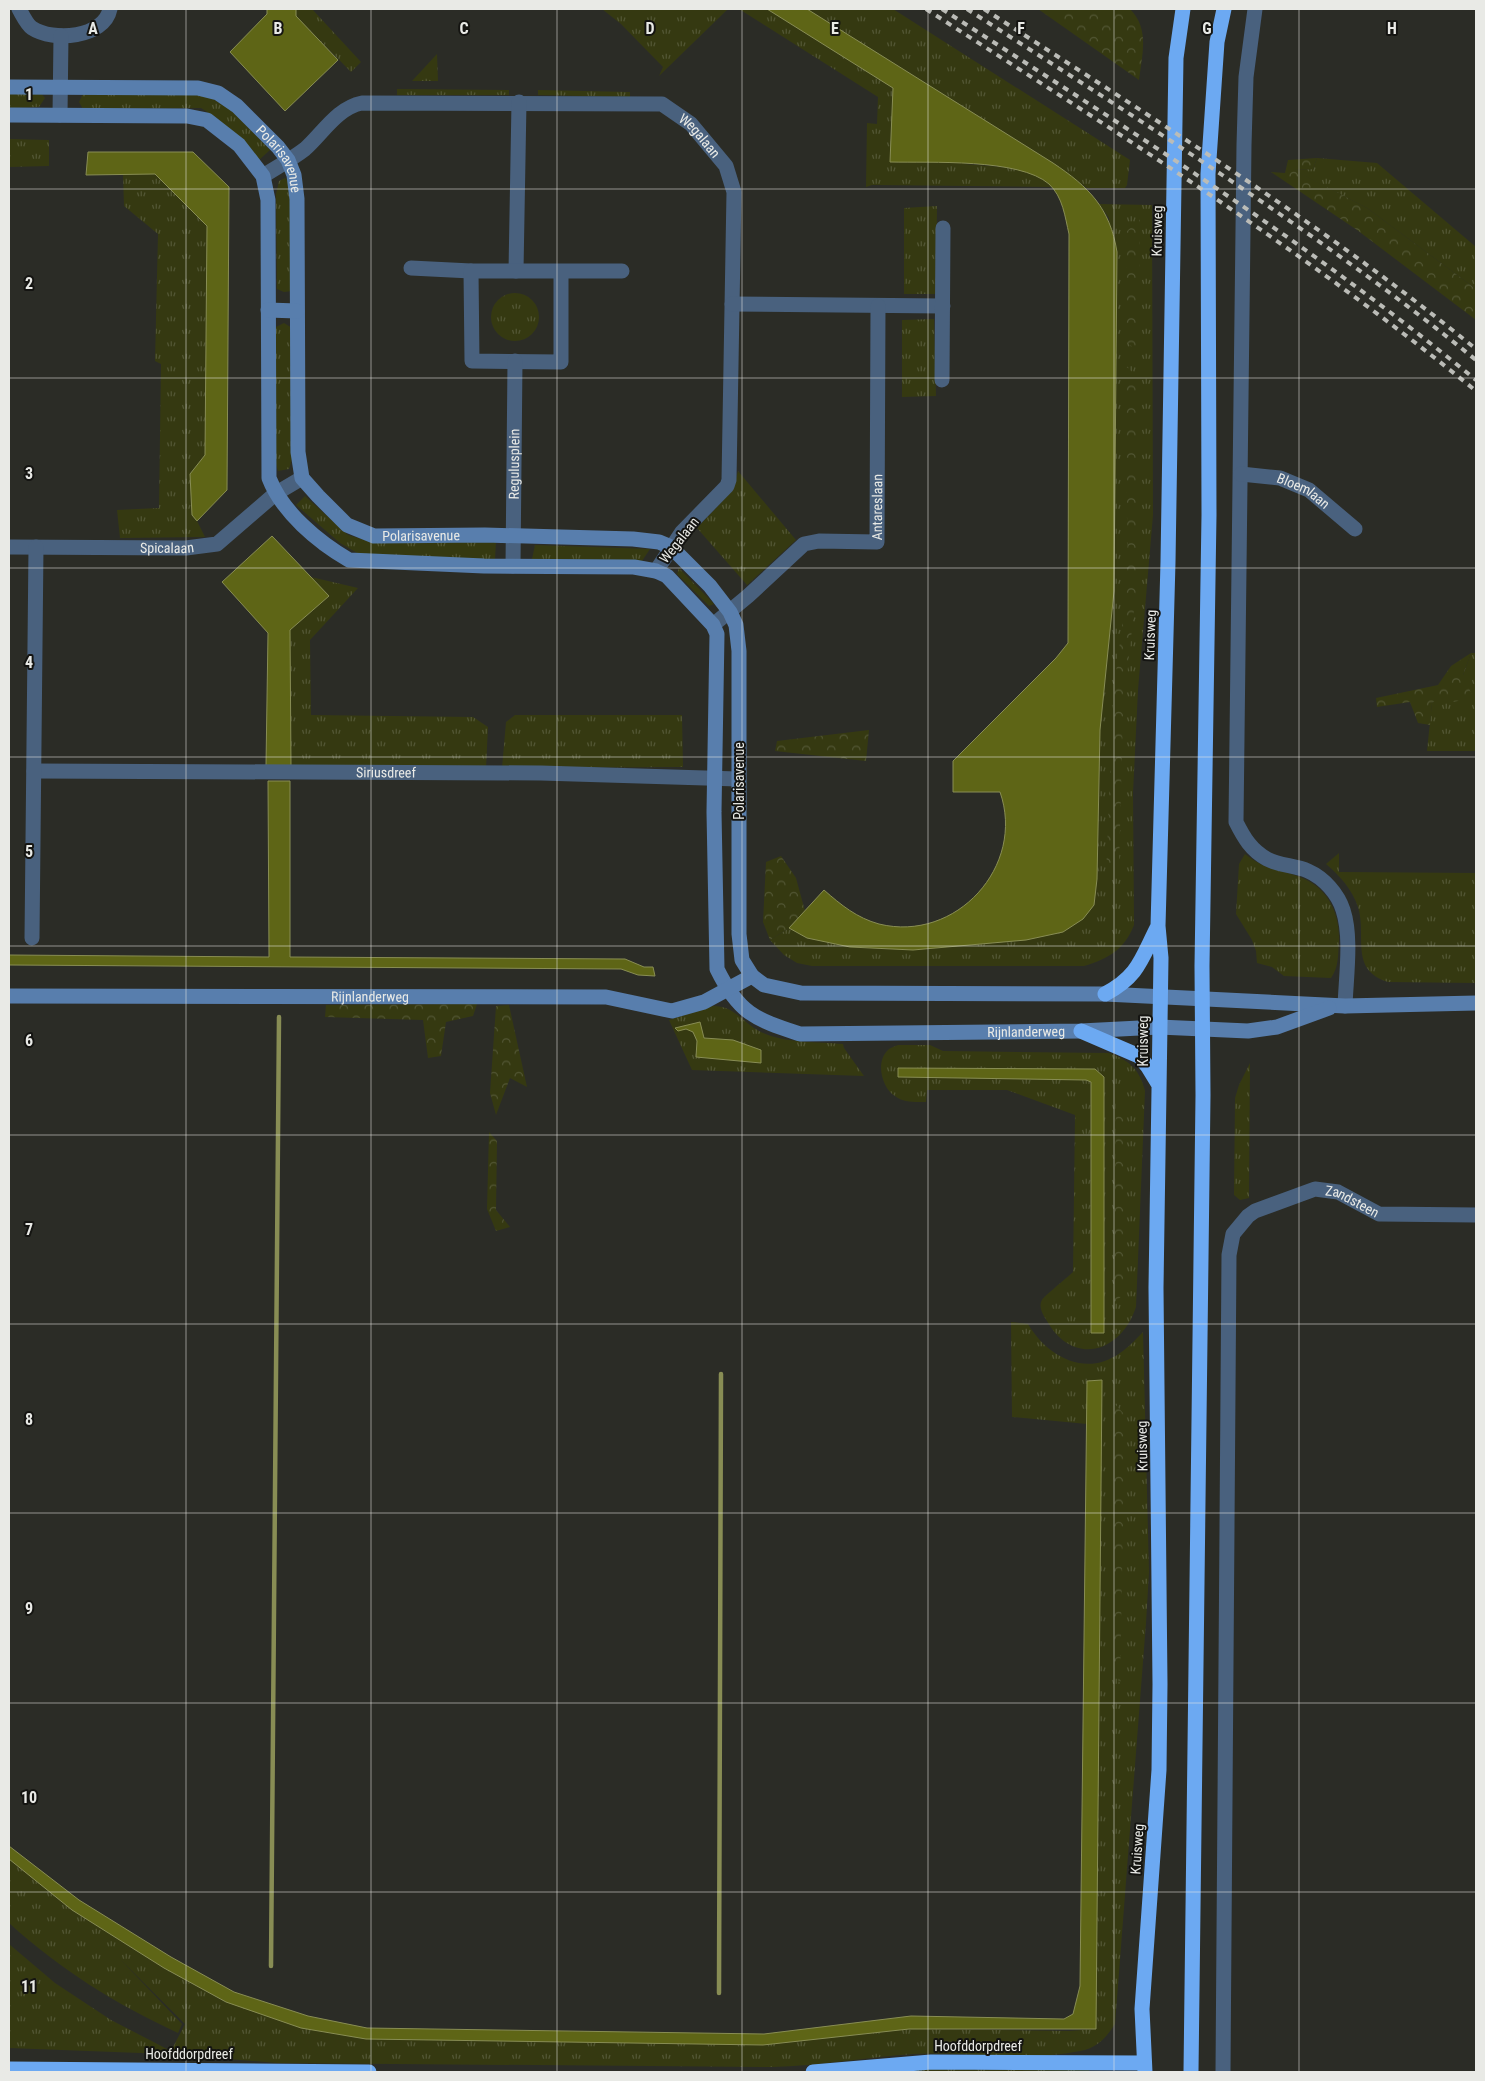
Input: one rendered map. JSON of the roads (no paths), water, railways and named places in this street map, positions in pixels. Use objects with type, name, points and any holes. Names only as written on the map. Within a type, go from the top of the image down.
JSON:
[{"type":"highway","name":"Kruisweg","points":[[1144,2068],[1142,2009],[1158,1770],[1160,1684],[1156,1288],[1160,1086],[1160,958],[1158,926],[1168,562],[1176,58],[1183,9]]},
{"type":"highway","points":[[1191,2072],[1209,515],[1208,174],[1217,42],[1224,9]]},
{"type":"highway","points":[[1104,994],[1122,985],[1133,975],[1158,926]]},
{"type":"highway","points":[[1081,1031],[1139,1056],[1160,1086]]},
{"type":"highway","name":"Hoofddorpdreef","points":[[813,2072],[930,2062],[1144,2068]]},
{"type":"highway","name":"Hoofddorpdreef","points":[[9,2069],[369,2072]]},
{"type":"street","points":[[19,9],[32,28],[61,36],[93,31],[110,9]]},
{"type":"street","points":[[1255,9],[1246,87],[1236,822],[1244,839],[1268,860],[1308,871],[1323,881],[1336,894],[1343,910],[1347,932],[1340,1006]]},
{"type":"street","points":[[60,115],[61,36]]},
{"type":"street","name":"Polarisavenue","points":[[9,87],[198,88],[218,93],[237,106],[288,160],[294,175],[297,199],[298,452],[302,478],[347,526],[374,536],[634,539],[659,542],[671,547],[710,586],[730,612],[736,625],[739,651],[739,934],[742,960],[752,976]]},
{"type":"street","points":[[516,271],[519,102]]},
{"type":"street","name":"Wegalaan","points":[[263,176],[305,149],[343,111],[352,105],[519,102],[609,105],[662,104],[691,124],[726,166],[734,192],[729,480],[727,486],[682,532],[656,571]]},
{"type":"street","name":"Polarisavenue","points":[[9,115],[187,116],[207,120],[239,145],[263,176],[268,200],[269,478],[276,494],[330,549],[349,560],[513,566],[634,567],[656,571],[667,576],[713,624],[718,634],[715,779],[717,969],[728,991]]},
{"type":"street","points":[[942,380],[943,228]]},
{"type":"street","points":[[411,268],[471,271],[622,271]]},
{"type":"street","points":[[471,271],[472,361],[561,362],[561,271]]},
{"type":"street","points":[[732,304],[943,306]]},
{"type":"street","name":"Antareslaan","points":[[713,624],[730,612],[804,544],[819,541],[877,542],[878,306]]},
{"type":"street","points":[[268,310],[297,311]]},
{"type":"street","name":"Regulusplein","points":[[513,566],[515,361]]},
{"type":"street","name":"Bloemlaan","points":[[1242,474],[1280,478],[1309,490],[1355,529]]},
{"type":"street","name":"Spicalaan","points":[[9,547],[186,548],[217,544],[276,494],[302,478]]},
{"type":"street","points":[[32,938],[36,547]]},
{"type":"street","name":"Siriusdreef","points":[[34,771],[541,773],[738,779]]},
{"type":"street","name":"Rijnlanderweg","points":[[9,996],[606,998],[672,1011],[688,1008],[728,991],[752,976],[764,985],[779,990],[828,994],[1104,994],[1340,1006],[1476,1003]]},
{"type":"street","name":"Rijnlanderweg","points":[[728,991],[742,1008],[761,1021],[800,1034],[1081,1031],[1159,1027],[1248,1031],[1277,1027],[1340,1006]]},
{"type":"street","name":"Zandsteen","points":[[1224,2072],[1229,1255],[1236,1227],[1255,1211],[1315,1189],[1338,1192],[1379,1214],[1476,1215]]},
{"type":"waterway","points":[[271,1966],[279,1017]]},
{"type":"waterway","points":[[719,1993],[721,1374]]},
{"type":"railway","points":[[926,9],[1207,192],[1343,289],[1476,391]]},
{"type":"railway","points":[[942,9],[1215,187],[1347,280],[1476,380]]},
{"type":"railway","points":[[967,9],[1162,135],[1290,221],[1415,312],[1476,360]]},
{"type":"railway","points":[[984,9],[1234,172],[1357,258],[1476,349]]}]
